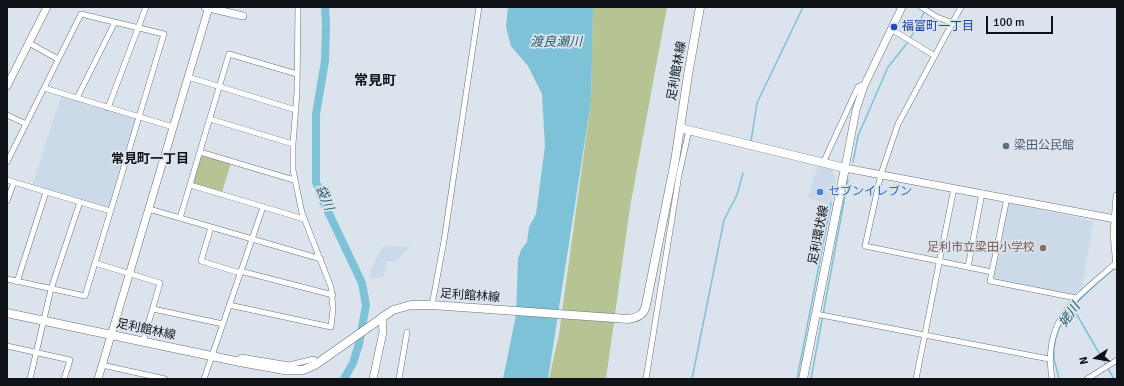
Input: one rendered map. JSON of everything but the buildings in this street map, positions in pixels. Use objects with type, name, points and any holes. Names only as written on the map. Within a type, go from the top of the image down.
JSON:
[{"type":"main road","name":"足利館林線","points":[[7,312],[236,362],[292,370],[309,368],[326,359],[381,318],[393,310],[405,306],[435,306],[634,318],[639,316],[646,309],[684,129],[700,7]]},
{"type":"main road","points":[[684,129],[845,168]]},
{"type":"main road","name":"足利環状線","points":[[803,379],[845,168]]},
{"type":"street","points":[[7,86],[47,7]]},
{"type":"street","points":[[108,108],[146,7]]},
{"type":"street","points":[[98,379],[188,77],[207,7],[244,16]]},
{"type":"street","points":[[229,305],[331,327],[332,295],[321,259],[304,219],[294,180],[292,144],[296,110],[298,7]]},
{"type":"street","points":[[435,306],[479,7]]},
{"type":"street","points":[[902,7],[864,86],[856,110],[845,168],[1115,219]]},
{"type":"street","points":[[921,7],[937,17],[953,23]]},
{"type":"street","points":[[961,7],[936,56],[898,124],[881,174],[865,246],[992,272]]},
{"type":"street","points":[[7,162],[81,14],[164,34],[85,296],[7,279]]},
{"type":"street","points":[[77,98],[115,22]]},
{"type":"street","points":[[891,29],[936,56]]},
{"type":"street","points":[[29,44],[58,59]]},
{"type":"street","points":[[180,218],[229,54],[297,74]]},
{"type":"street","points":[[188,77],[296,110]]},
{"type":"street","points":[[823,162],[858,87],[862,84],[864,86]]},
{"type":"street","points":[[44,88],[173,127]]},
{"type":"street","points":[[7,115],[26,124]]},
{"type":"street","points":[[210,119],[292,144]]},
{"type":"street","points":[[646,379],[679,175],[684,129]]},
{"type":"street","points":[[200,152],[294,180]]},
{"type":"street","points":[[7,180],[110,211]]},
{"type":"street","points":[[7,201],[14,182]]},
{"type":"street","points":[[190,185],[304,219]]},
{"type":"street","points":[[916,379],[954,188]]},
{"type":"street","points":[[17,282],[46,192]]},
{"type":"street","points":[[968,267],[982,193]]},
{"type":"street","points":[[1052,379],[1049,359],[1053,333],[1056,325],[1076,298],[1117,265],[1115,219],[1117,196]]},
{"type":"street","points":[[1007,198],[990,281],[1076,298]]},
{"type":"street","points":[[30,379],[45,321],[51,289],[80,202]]},
{"type":"street","points":[[204,379],[263,207]]},
{"type":"street","points":[[149,209],[321,259]]},
{"type":"street","points":[[211,227],[201,262],[332,295]]},
{"type":"street","points":[[95,263],[160,282],[143,342]]},
{"type":"street","points":[[153,309],[223,324]]},
{"type":"street","points":[[816,314],[1049,359]]},
{"type":"street","points":[[373,379],[383,332],[381,318]]},
{"type":"street","points":[[399,379],[407,332]]},
{"type":"street","points":[[7,346],[70,360],[64,379]]},
{"type":"street","points":[[236,362],[241,357],[289,365],[314,359]]},
{"type":"street","points":[[1087,379],[1117,360]]},
{"type":"street","points":[[102,365],[165,379]]},
{"type":"street","points":[[132,379],[134,372]]},
{"type":"shaded area","points":[[61,96],[134,118],[136,120],[109,207],[107,208],[32,186]]},
{"type":"shaded area","points":[[818,166],[831,169],[836,178],[831,206],[808,197]]},
{"type":"shaded area","name":"足利市立梁田小学校","points":[[1008,203],[1093,221],[1082,289],[1074,296],[995,280],[993,275]]},
{"type":"shaded area","points":[[383,246],[410,247],[396,262],[387,261],[383,277],[370,279],[371,269]]},
{"type":"green space","points":[[593,7],[667,7],[630,207],[606,379],[549,379],[559,334],[591,101]]},
{"type":"green space","points":[[204,155],[231,163],[222,192],[195,184],[193,181],[200,158]]},
{"type":"water","name":"渡良瀬川","points":[[508,7],[593,7],[591,101],[548,379],[503,379],[516,315],[518,259],[521,250],[527,242],[529,227],[536,214],[545,146],[542,94],[528,66],[511,46],[506,27]]},
{"type":"waterway","name":"袋川","points":[[325,7],[325,61],[316,114],[316,182],[323,201],[362,283],[366,305],[359,344],[353,363],[344,379]]},
{"type":"waterway","points":[[751,141],[757,103],[803,7]]},
{"type":"waterway","points":[[910,39],[927,7]]},
{"type":"waterway","points":[[853,162],[858,136],[888,67],[908,42]]},
{"type":"waterway","points":[[692,379],[724,220],[737,195],[743,173]]},
{"type":"waterway","points":[[811,379],[848,180]]},
{"type":"waterway","points":[[797,379],[831,203]]},
{"type":"waterway","name":"姥川","points":[[1059,379],[1054,358],[1055,343],[1065,318],[1074,306],[1116,267]]},
{"type":"waterway","points":[[1073,308],[1114,379]]},
{"type":"place","name":"福富町一丁目","points":[[894,27]]},
{"type":"place","name":"梁田公民館","points":[[1006,146]]},
{"type":"place","name":"セブンイレブン","points":[[820,192]]},
{"type":"place","name":"足利市立梁田小学校","points":[[1043,248]]},
{"type":"district","name":"常見町","points":[[375,81]]},
{"type":"district","name":"常見町一丁目","points":[[150,160]]}]
